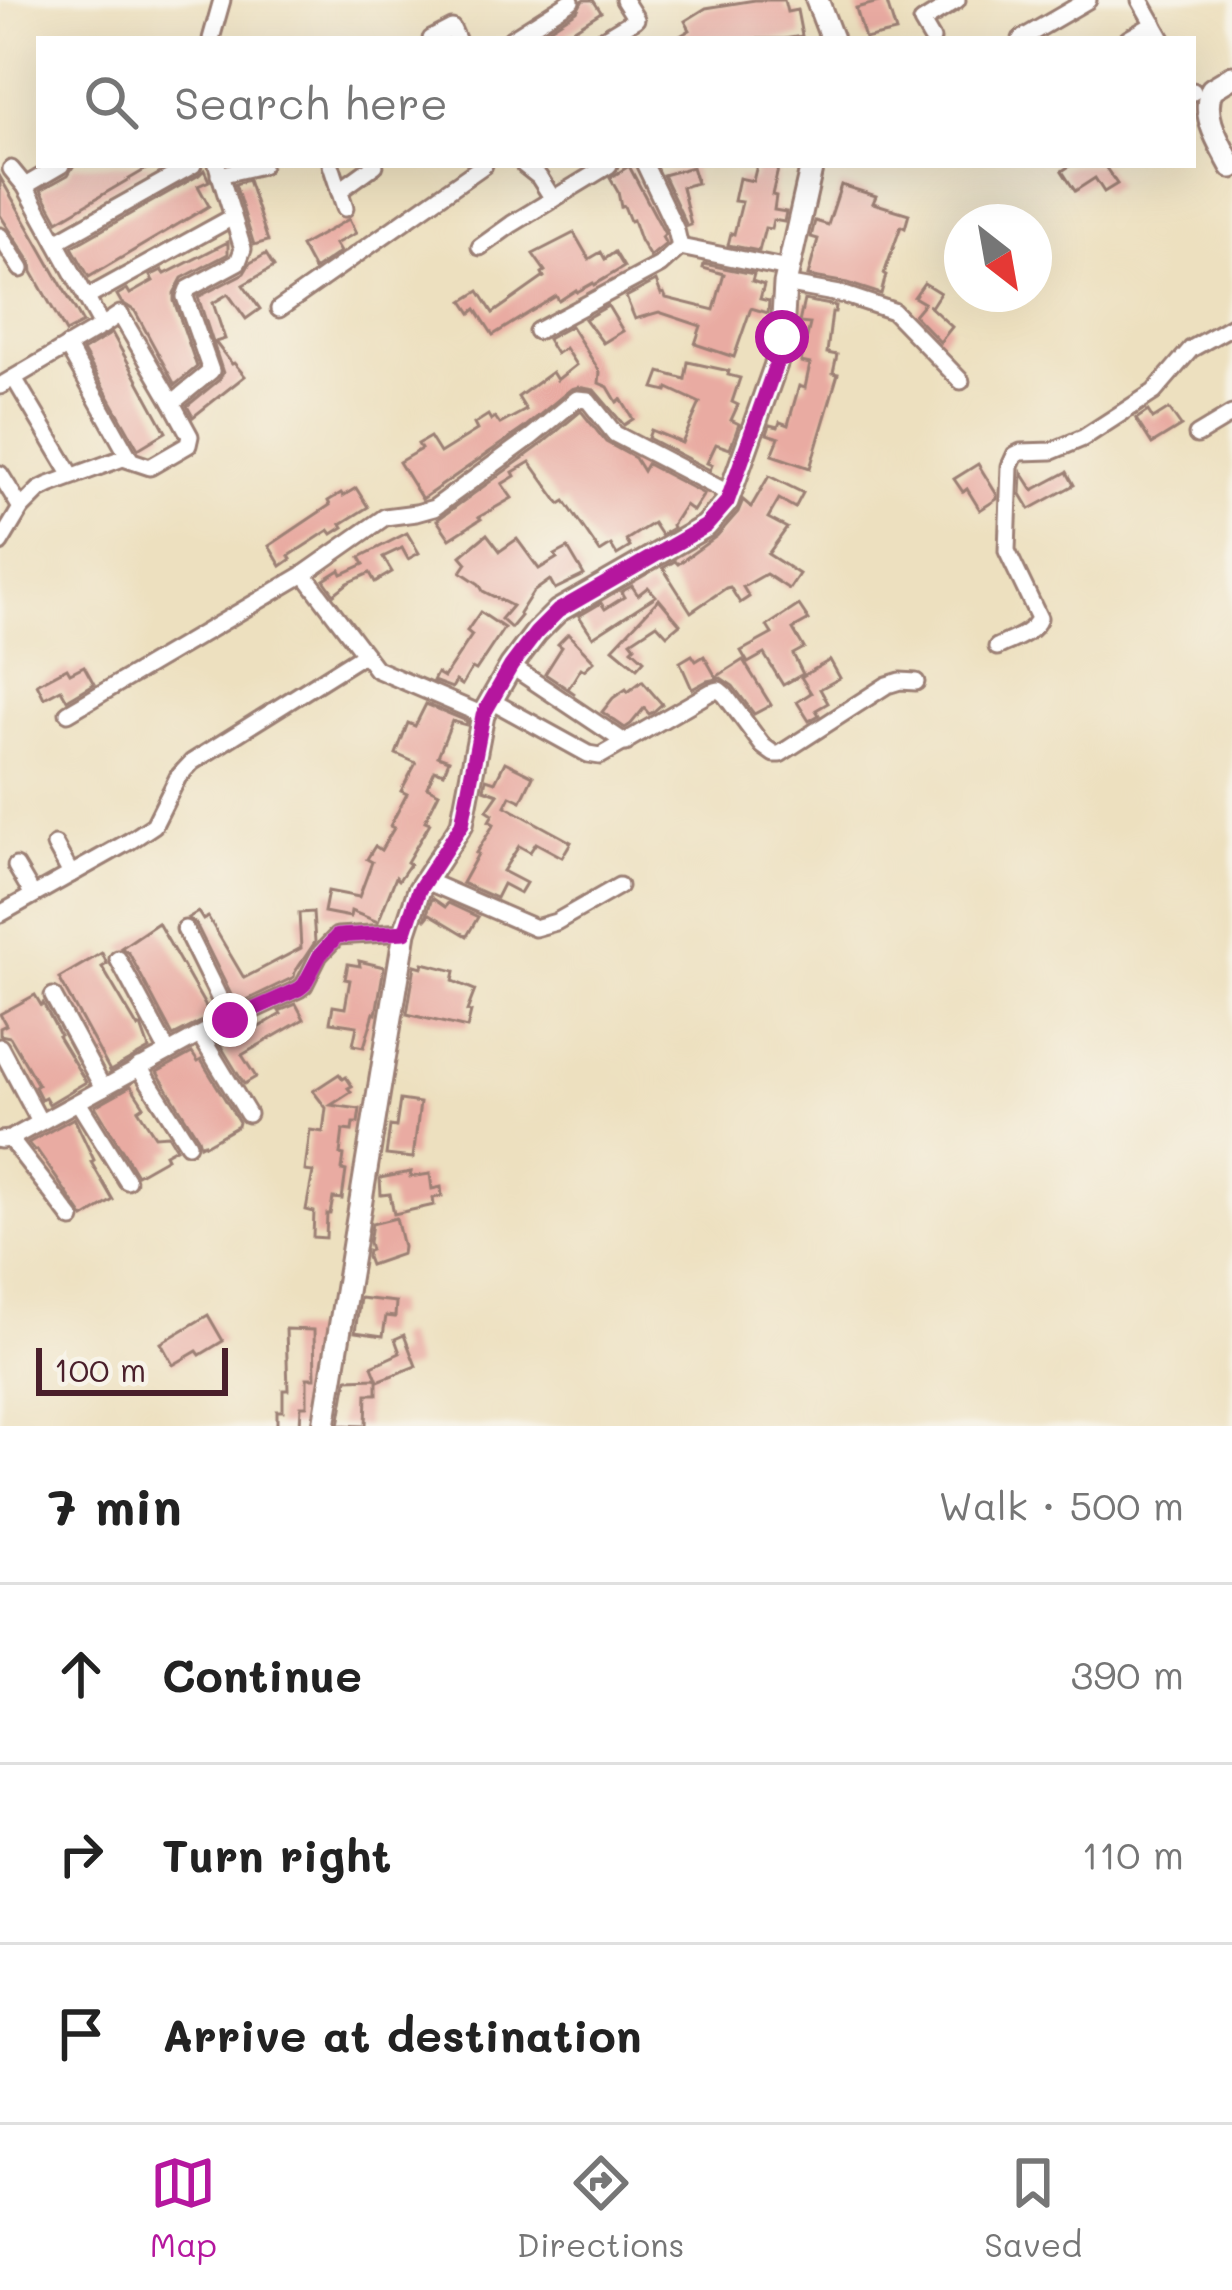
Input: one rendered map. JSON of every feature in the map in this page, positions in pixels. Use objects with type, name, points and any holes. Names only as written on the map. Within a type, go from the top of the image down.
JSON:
[{"type":"main road","points":[[817,0],[831,36]]},
{"type":"main road","points":[[1231,162],[1197,93],[1232,77]]},
{"type":"main road","points":[[324,1426],[405,932],[424,880],[462,824],[487,707],[511,666],[558,611],[718,515],[730,494],[781,350],[786,277],[811,168]]},
{"type":"street","points":[[212,36],[222,0]]},
{"type":"street","points":[[608,36],[635,19],[624,0]]},
{"type":"street","points":[[930,36],[922,22],[957,0]]},
{"type":"street","points":[[1026,36],[1088,0]]},
{"type":"street","points":[[1140,0],[1158,32]]},
{"type":"street","points":[[516,36],[572,1]]},
{"type":"street","points":[[25,186],[56,168]]},
{"type":"street","points":[[56,242],[189,168]]},
{"type":"street","points":[[332,168],[345,208]]},
{"type":"street","points":[[339,191],[371,168]]},
{"type":"street","points":[[279,309],[480,168]]},
{"type":"street","points":[[528,168],[553,199]]},
{"type":"street","points":[[480,247],[604,168]]},
{"type":"street","points":[[646,168],[680,247]]},
{"type":"street","points":[[11,169],[102,326]]},
{"type":"street","points":[[172,403],[211,371],[185,298],[188,289],[238,262],[243,249],[218,170]]},
{"type":"street","points":[[86,298],[232,218]]},
{"type":"street","points":[[0,236],[21,269]]},
{"type":"street","points":[[680,247],[892,311],[961,381]]},
{"type":"street","points":[[537,331],[660,265],[680,247]]},
{"type":"street","points":[[0,542],[21,508],[39,490],[123,458],[150,467],[188,445],[190,436],[106,286]]},
{"type":"street","points":[[72,476],[7,382],[120,314]]},
{"type":"street","points":[[997,647],[1029,631],[1039,618],[1007,551],[1010,466],[1015,455],[1052,451],[1083,438],[1154,392],[1191,349],[1232,326]]},
{"type":"street","points":[[68,346],[130,459]]},
{"type":"street","points":[[68,713],[304,574],[385,517],[434,508],[582,398],[615,434],[730,494]]},
{"type":"street","points":[[1197,435],[1232,414]]},
{"type":"street","points":[[0,474],[21,508]]},
{"type":"street","points":[[304,574],[383,674],[487,707],[594,756],[606,754],[719,690],[763,746],[780,754],[887,685],[916,682]]},
{"type":"street","points":[[0,914],[154,825],[178,777],[192,762],[364,654]]},
{"type":"street","points":[[511,666],[626,743]]},
{"type":"street","points":[[55,845],[71,874]]},
{"type":"street","points":[[16,866],[33,895]]},
{"type":"street","points":[[424,880],[535,928],[556,922],[619,886]]},
{"type":"street","points":[[185,929],[230,1020]]},
{"type":"street","points":[[72,1219],[5,1139],[200,1035],[299,989],[337,936],[405,932]]},
{"type":"street","points":[[118,959],[168,1052]]},
{"type":"street","points":[[53,996],[103,1088]]},
{"type":"street","points":[[200,1035],[248,1114]]},
{"type":"street","points":[[0,1047],[40,1122]]},
{"type":"street","points":[[140,1067],[188,1144]]},
{"type":"street","points":[[78,1102],[127,1181]]},
{"type":"building","points":[[583,0],[593,0],[601,12],[570,36],[538,36],[577,11]]},
{"type":"building","points":[[784,0],[787,12],[797,10],[802,36],[680,36],[690,30],[685,21],[706,8]]},
{"type":"building","points":[[886,0],[896,32],[864,36],[856,8]]},
{"type":"building","points":[[72,168],[148,168],[58,221],[41,190]]},
{"type":"building","points":[[630,168],[665,234],[666,244],[650,257],[633,220],[621,207],[610,178]]},
{"type":"building","points":[[692,168],[697,183],[682,187],[691,225],[687,226],[663,175]]},
{"type":"building","points":[[756,168],[778,168],[774,210],[786,212],[784,222],[773,220],[771,229],[765,228],[759,251],[728,245],[742,202],[734,201],[739,178],[753,181]]},
{"type":"building","points":[[1106,168],[1117,184],[1104,192],[1095,178],[1075,191],[1062,171]]},
{"type":"building","points":[[204,170],[209,181],[198,186],[209,206],[89,277],[72,247]]},
{"type":"building","points":[[0,177],[83,323],[66,332],[0,215]]},
{"type":"building","points":[[248,180],[268,241],[254,245],[235,184]]},
{"type":"building","points":[[841,185],[876,196],[873,203],[909,214],[884,274],[881,294],[808,276],[818,239],[811,237],[815,221],[828,225]]},
{"type":"building","points":[[349,219],[356,233],[335,244],[340,252],[314,270],[301,246]]},
{"type":"building","points":[[574,233],[589,259],[601,252],[605,259],[615,252],[624,267],[559,301],[556,296],[493,335],[476,309],[471,313],[463,301],[479,291],[493,313],[544,277],[533,254]]},
{"type":"building","points":[[228,242],[228,254],[182,278],[174,293],[197,367],[175,385],[135,311],[117,295],[127,289],[130,294],[153,281],[150,276],[162,270],[165,274]]},
{"type":"building","points":[[266,254],[274,267],[243,285],[260,309],[246,319],[228,294],[213,303],[225,339],[215,342],[245,376],[193,417],[187,406],[223,373],[198,297],[244,273],[250,263]]},
{"type":"building","points":[[704,264],[754,274],[752,281],[764,285],[760,299],[769,301],[768,313],[751,308],[734,357],[695,344],[701,326],[659,312],[635,319],[626,297],[656,281],[666,298],[714,310],[724,274],[703,268]]},
{"type":"building","points":[[924,283],[940,293],[928,305],[952,327],[940,342],[914,315],[924,303],[914,297]]},
{"type":"building","points":[[804,300],[836,306],[827,353],[837,355],[833,373],[838,374],[810,468],[772,455],[779,438],[767,434],[770,425],[788,425],[799,386],[805,388],[810,364],[801,362],[810,324],[799,323]]},
{"type":"building","points":[[608,306],[623,331],[603,343],[585,319]]},
{"type":"building","points":[[571,326],[600,372],[599,383],[608,387],[617,402],[621,399],[633,419],[624,425],[594,390],[571,389],[422,499],[399,462],[421,449],[418,444],[430,437],[440,453],[477,430],[474,424],[488,415],[500,424],[526,410],[518,397],[552,372],[557,380],[576,365],[565,348],[556,354],[547,339]]},
{"type":"building","points":[[112,333],[166,432],[138,449],[83,351]]},
{"type":"building","points":[[688,362],[740,378],[732,402],[738,405],[731,420],[739,424],[730,449],[716,444],[707,463],[712,465],[710,470],[648,438],[651,430],[682,443],[700,403],[668,388],[654,388],[660,372],[685,379]]},
{"type":"building","points":[[1169,409],[1181,426],[1152,444],[1136,419],[1148,411],[1153,419]]},
{"type":"building","points":[[581,411],[606,442],[635,458],[643,471],[647,464],[704,494],[693,511],[685,505],[673,528],[661,535],[653,523],[626,540],[630,547],[617,555],[611,545],[600,552],[565,501],[560,504],[530,462],[502,484],[512,498],[450,539],[437,520]]},
{"type":"building","points":[[978,464],[997,495],[980,510],[954,479]]},
{"type":"building","points":[[1067,472],[1074,485],[1030,509],[1021,494],[1022,473],[1033,490]]},
{"type":"building","points":[[769,476],[803,493],[795,508],[779,499],[768,518],[787,528],[768,554],[799,574],[789,589],[766,574],[743,587],[749,597],[740,603],[730,587],[726,588],[691,612],[663,568],[675,561],[678,564],[717,536],[743,500],[751,507]]},
{"type":"building","points":[[356,488],[368,507],[332,534],[329,530],[289,556],[281,566],[269,546],[330,505],[328,501]]},
{"type":"building","points":[[407,533],[419,553],[408,559],[402,548],[383,557],[392,572],[375,582],[370,573],[334,594],[324,580],[364,564],[360,557]]},
{"type":"building","points":[[487,534],[500,551],[517,539],[539,569],[568,548],[584,575],[555,589],[550,580],[533,592],[511,628],[501,619],[512,606],[483,591],[461,572],[467,563],[461,556]]},
{"type":"building","points":[[632,586],[638,595],[648,587],[656,596],[593,637],[579,616],[601,603],[605,609]]},
{"type":"building","points":[[659,599],[680,624],[667,635],[657,624],[631,641],[632,649],[644,660],[637,668],[613,648]]},
{"type":"building","points":[[799,605],[809,620],[793,629],[804,648],[793,654],[803,674],[783,685],[764,654],[748,663],[741,651],[772,634],[767,626]]},
{"type":"building","points":[[480,612],[504,628],[476,670],[472,668],[462,685],[456,681],[452,688],[433,681],[437,673],[444,677],[472,635],[467,631]]},
{"type":"building","points":[[568,634],[594,661],[581,668],[568,689],[575,694],[545,674],[562,647],[558,644]]},
{"type":"building","points":[[692,655],[696,661],[704,656],[716,677],[743,660],[771,705],[754,714],[721,678],[692,689],[680,662]]},
{"type":"building","points":[[830,660],[840,678],[820,689],[828,703],[809,721],[797,702],[811,693],[801,677]]},
{"type":"building","points":[[84,666],[94,684],[67,700],[61,689],[44,698],[37,684],[67,668],[70,673]]},
{"type":"building","points":[[642,681],[662,704],[653,712],[644,708],[625,728],[602,712],[613,698]]},
{"type":"building","points":[[426,704],[467,721],[466,725],[452,721],[438,756],[449,760],[444,773],[435,770],[427,787],[439,793],[410,864],[399,880],[396,877],[378,922],[351,911],[350,917],[324,912],[328,891],[359,897],[372,862],[367,859],[375,846],[381,850],[394,828],[390,826],[407,794],[401,791],[416,763],[396,754],[408,723],[415,726]]},
{"type":"building","points":[[505,762],[533,776],[521,801],[510,796],[505,806],[571,842],[562,857],[536,843],[530,852],[519,846],[503,871],[526,883],[520,893],[503,884],[496,898],[462,883],[494,824],[487,810],[498,794],[484,789],[486,779],[495,782]]},
{"type":"building","points":[[432,898],[478,917],[467,936],[430,914],[425,920]]},
{"type":"building","points":[[198,912],[203,920],[208,917],[244,978],[301,948],[299,913],[313,912],[315,942],[294,977],[236,1005],[196,924],[188,918]]},
{"type":"building","points":[[158,923],[214,1015],[173,1036],[129,953],[121,948]]},
{"type":"building","points":[[102,953],[107,964],[102,967],[138,1028],[141,1026],[149,1049],[110,1071],[59,978]]},
{"type":"building","points":[[359,961],[384,967],[376,1014],[364,1047],[353,1045],[357,1026],[330,1022],[333,1006],[345,1008],[348,964],[360,966]]},
{"type":"building","points":[[423,963],[455,971],[453,981],[475,990],[467,1028],[407,1014],[415,965],[422,967]]},
{"type":"building","points":[[35,995],[86,1082],[49,1104],[45,1097],[41,1099],[10,1037],[0,1035],[0,1028],[6,1025],[0,1014]]},
{"type":"building","points":[[296,1004],[304,1019],[242,1055],[256,1077],[244,1084],[217,1040],[230,1034],[234,1042]]},
{"type":"building","points":[[192,1053],[239,1122],[205,1145],[200,1145],[157,1072]]},
{"type":"building","points":[[339,1074],[352,1086],[348,1088],[351,1092],[331,1105],[360,1109],[358,1123],[353,1123],[352,1131],[343,1130],[342,1199],[333,1198],[326,1238],[313,1237],[314,1212],[306,1210],[313,1172],[305,1171],[310,1130],[323,1132],[326,1108],[313,1091]]},
{"type":"building","points":[[131,1086],[144,1106],[138,1110],[155,1136],[168,1135],[176,1148],[137,1175],[95,1106]]},
{"type":"building","points":[[400,1100],[420,1103],[413,1158],[386,1155]]},
{"type":"building","points":[[74,1118],[113,1200],[84,1218],[28,1143]]},
{"type":"building","points":[[411,1172],[410,1177],[430,1174],[432,1189],[441,1187],[442,1196],[433,1198],[434,1205],[394,1214],[390,1194],[381,1195],[380,1178]]},
{"type":"building","points":[[396,1218],[402,1254],[370,1265],[372,1224]]},
{"type":"building","points":[[360,1298],[396,1302],[395,1317],[386,1316],[383,1336],[355,1332]]},
{"type":"building","points":[[208,1315],[223,1341],[173,1365],[161,1343]]},
{"type":"building","points":[[286,1329],[314,1330],[315,1378],[307,1378],[307,1406],[301,1406],[300,1426],[277,1426],[283,1390],[288,1390]]},
{"type":"building","points":[[404,1335],[416,1366],[378,1381],[372,1366],[400,1353],[395,1339]]},
{"type":"building","points":[[377,1378],[377,1394],[367,1394],[366,1426],[339,1425],[347,1379]]},
{"type":"route","points":[[230,1020],[299,989],[337,936],[405,932],[424,880],[462,824],[483,715],[511,666],[558,611],[718,515],[727,502],[782,337]]}]
